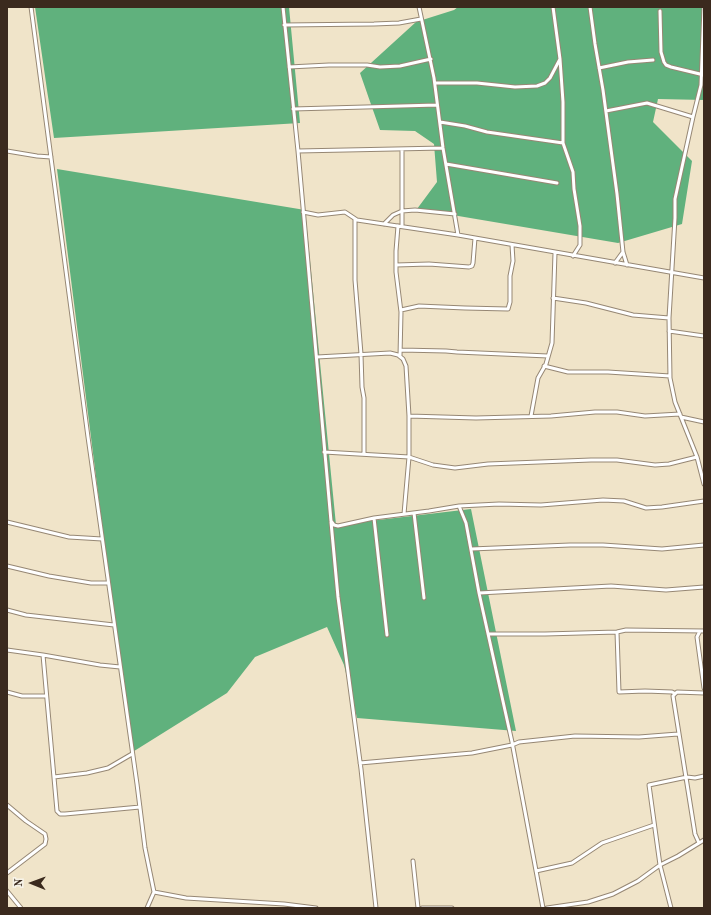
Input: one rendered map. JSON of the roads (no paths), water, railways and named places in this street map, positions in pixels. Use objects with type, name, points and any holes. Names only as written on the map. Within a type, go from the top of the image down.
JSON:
[{"type":"street","points":[[31,7],[108,583],[145,848],[154,892],[148,908]]},
{"type":"street","points":[[283,7],[317,357],[329,517],[331,522],[338,597],[360,763],[376,908]]},
{"type":"street","points":[[419,7],[431,59],[458,235]]},
{"type":"street","points":[[552,7],[560,59],[563,102],[563,143],[573,172],[580,226],[580,245],[573,256]]},
{"type":"street","points":[[590,7],[606,111],[623,252],[626,265]]},
{"type":"street","points":[[704,7],[703,75],[676,192],[669,318],[670,376],[675,402],[697,457],[704,484]]},
{"type":"street","points":[[660,11],[662,52],[664,62],[671,67],[703,75]]},
{"type":"street","points":[[284,25],[374,24],[421,19]]},
{"type":"street","points":[[289,68],[329,65],[393,66],[431,59]]},
{"type":"street","points":[[434,83],[477,83],[515,87],[537,86],[545,83],[550,78],[560,59]]},
{"type":"street","points":[[599,68],[628,62],[653,60]]},
{"type":"street","points":[[606,111],[647,103],[693,117]]},
{"type":"street","points":[[293,109],[437,105]]},
{"type":"street","points":[[440,122],[465,126],[487,132],[563,143]]},
{"type":"street","points":[[298,151],[444,148]]},
{"type":"street","points":[[402,149],[402,211],[396,251],[396,265],[401,310],[400,356],[406,366],[409,416],[409,457],[404,514]]},
{"type":"street","points":[[7,151],[51,157]]},
{"type":"street","points":[[446,164],[557,183]]},
{"type":"street","points":[[384,224],[393,216],[402,211],[455,214]]},
{"type":"street","points":[[303,212],[318,215],[345,212],[355,219],[458,235],[704,278]]},
{"type":"street","points":[[355,219],[355,280],[364,398],[364,454]]},
{"type":"street","points":[[396,265],[429,264],[472,266],[475,238]]},
{"type":"street","points":[[401,310],[419,306],[508,308],[510,302],[510,276],[513,261],[512,245]]},
{"type":"street","points":[[615,263],[623,252]]},
{"type":"street","points":[[531,416],[538,378],[548,356],[552,338],[555,253]]},
{"type":"street","points":[[553,298],[581,302],[632,314],[669,318]]},
{"type":"street","points":[[669,331],[704,336]]},
{"type":"street","points":[[401,350],[548,356]]},
{"type":"street","points":[[317,357],[390,353],[400,356]]},
{"type":"street","points":[[544,366],[568,372],[608,372],[670,376]]},
{"type":"street","points":[[409,416],[476,418],[559,416],[595,412],[617,412],[645,416],[680,416],[704,422]]},
{"type":"street","points":[[324,452],[409,457],[433,465],[455,468],[488,464],[591,460],[617,460],[655,465],[669,464],[697,457]]},
{"type":"street","points":[[699,463],[704,463]]},
{"type":"street","points":[[331,522],[338,526],[374,518],[459,506],[499,504],[541,505],[603,500],[624,502],[646,508],[704,501]]},
{"type":"street","points":[[459,506],[466,523],[479,593],[512,745],[543,908]]},
{"type":"street","points":[[414,513],[424,598]]},
{"type":"street","points":[[374,518],[387,635]]},
{"type":"street","points":[[7,522],[70,537],[102,539]]},
{"type":"street","points":[[471,549],[570,545],[603,545],[662,549],[704,545]]},
{"type":"street","points":[[7,566],[49,576],[91,583],[108,583]]},
{"type":"street","points":[[479,593],[611,586],[666,590],[704,587]]},
{"type":"street","points":[[7,610],[26,615],[114,625]]},
{"type":"street","points":[[488,634],[617,632],[626,630],[704,631]]},
{"type":"street","points":[[700,631],[697,637],[704,688]]},
{"type":"street","points":[[617,632],[619,692],[645,691],[704,693]]},
{"type":"street","points":[[7,650],[120,667]]},
{"type":"street","points":[[43,655],[57,811],[60,814],[140,807]]},
{"type":"street","points":[[7,692],[22,696],[46,696]]},
{"type":"street","points":[[674,693],[673,696],[678,734],[687,777],[695,834],[699,843]]},
{"type":"street","points":[[360,763],[472,753],[512,745],[519,742],[576,736],[639,737],[678,734]]},
{"type":"street","points":[[54,777],[87,773],[108,768],[132,754]]},
{"type":"street","points":[[671,908],[660,865],[649,784],[687,777],[694,778],[704,776]]},
{"type":"street","points":[[7,805],[45,834],[46,840],[45,844],[7,873]]},
{"type":"street","points":[[536,871],[572,863],[602,843],[654,825]]},
{"type":"street","points":[[547,908],[588,902],[623,889],[638,881],[660,865],[704,840]]},
{"type":"street","points":[[413,861],[418,908]]},
{"type":"street","points":[[7,891],[21,908]]},
{"type":"street","points":[[154,892],[186,898],[284,904],[316,908]]},
{"type":"street","points":[[588,902],[588,908]]},
{"type":"street","points":[[422,908],[452,908]]}]
